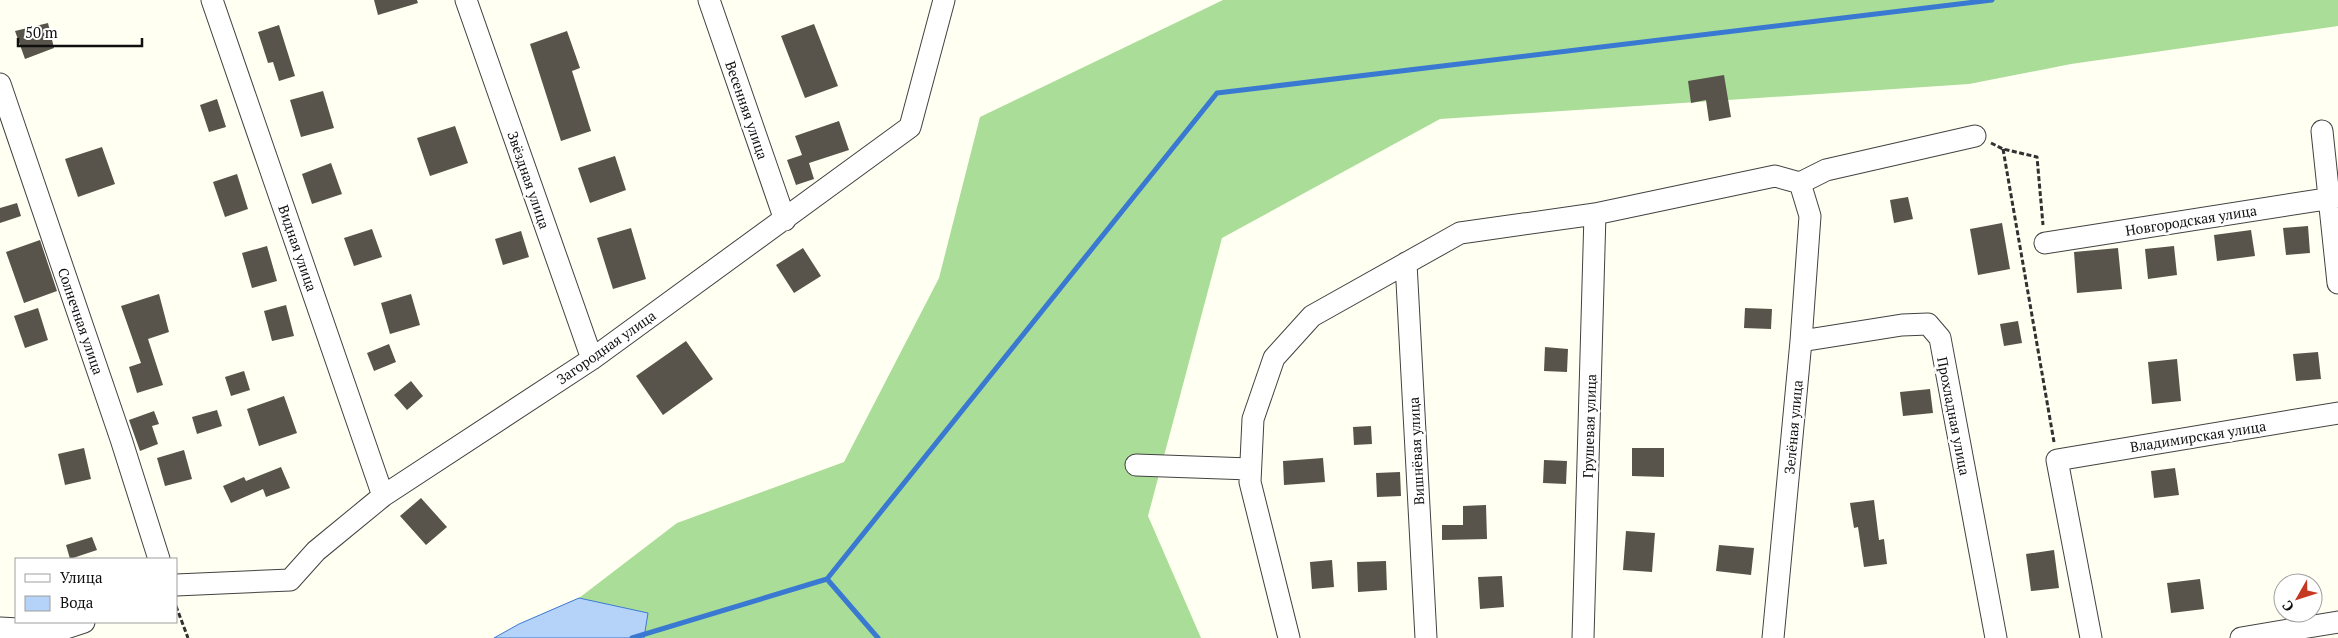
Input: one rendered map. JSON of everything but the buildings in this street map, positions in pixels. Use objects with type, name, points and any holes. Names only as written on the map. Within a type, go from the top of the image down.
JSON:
[{"type":"street","name":"Видная улица","points":[[212,0],[383,496]]},
{"type":"street","name":"Звёздная улица","points":[[466,0],[592,359]]},
{"type":"street","name":"Весенняя улица","points":[[709,0],[785,220]]},
{"type":"street","name":"Загородная улица","points":[[178,585],[290,580],[316,551],[383,496],[592,359],[910,128],[944,0]]},
{"type":"street","name":"Солнечная улица","points":[[0,84],[121,439],[159,558]]},
{"type":"street","points":[[2322,131],[2334,198],[2338,283]]},
{"type":"street","points":[[1289,638],[1250,482],[1252,419],[1274,358],[1312,316],[1460,233],[1595,214],[1775,176],[1800,183],[1826,170],[1975,136]]},
{"type":"street","name":"Зелёная улица","points":[[1773,638],[1801,341],[1810,216],[1800,183]]},
{"type":"street","name":"Новгородская улица","points":[[2045,243],[2334,198]]},
{"type":"street","name":"Грушевая улица","points":[[1583,638],[1595,214]]},
{"type":"street","name":"Вишнёвая улица","points":[[1406,263],[1426,638]]},
{"type":"street","name":"Прохладная улица","points":[[1801,341],[1902,325],[1928,324],[1940,338],[1996,638]]},
{"type":"street","name":"Владимирская улица","points":[[2058,460],[2338,413]]},
{"type":"street","points":[[2058,460],[2091,638]]},
{"type":"street","points":[[1136,465],[1250,469]]},
{"type":"street","points":[[2241,638],[2338,622]]},
{"type":"street","points":[[0,628],[57,631],[81,623]]},
{"type":"path","points":[[1975,136],[2003,149],[2037,157],[2045,243]]},
{"type":"path","points":[[2003,149],[2058,460]]},
{"type":"path","points":[[178,611],[188,638]]},
{"type":"green space","points":[[1223,0],[2338,0],[2338,26],[2071,64],[1969,84],[1440,119],[1222,238],[1148,516],[1201,638],[644,638],[647,613],[579,598],[677,523],[844,462],[939,278],[980,117]]},
{"type":"water","points":[[579,598],[648,613],[644,638],[494,638],[519,624]]},
{"type":"waterway","points":[[632,638],[827,579],[1217,93],[1992,0]]},
{"type":"waterway","points":[[827,579],[878,638]]}]
